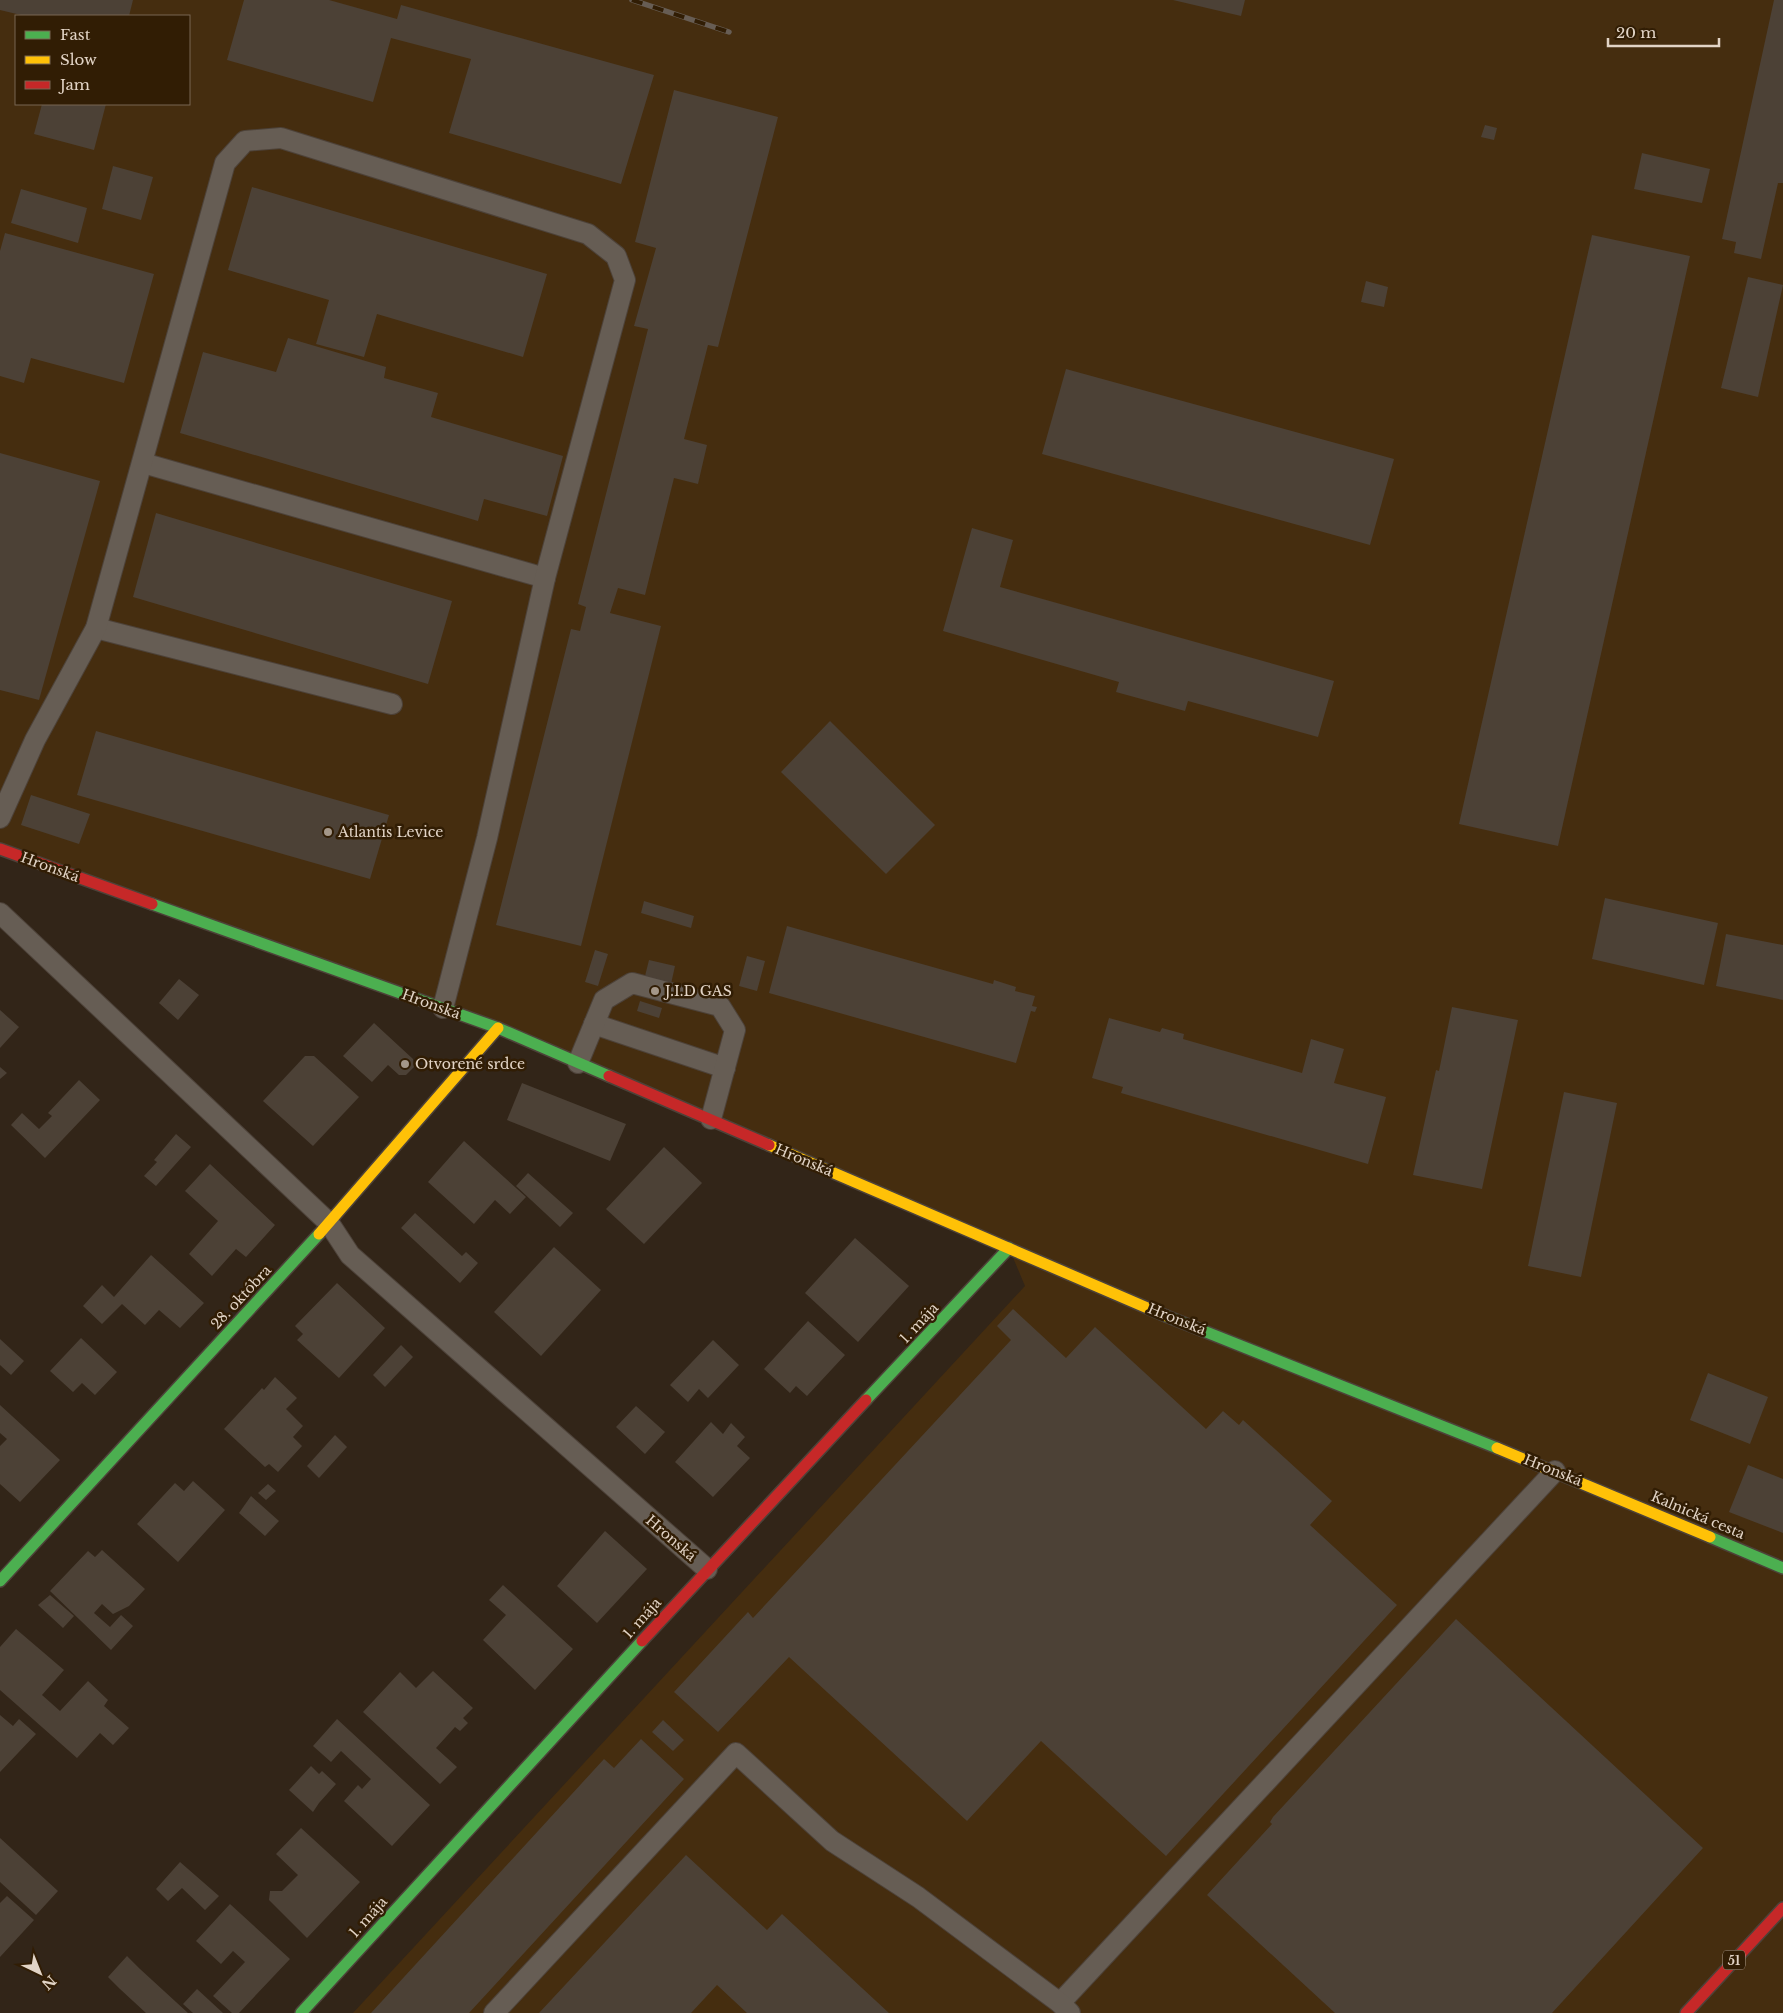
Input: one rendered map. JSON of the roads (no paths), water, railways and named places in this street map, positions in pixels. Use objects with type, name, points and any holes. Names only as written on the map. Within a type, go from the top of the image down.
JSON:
[{"type":"street","name":"Hronská","points":[[0,849],[498,1028],[1157,1312],[1602,1490]]},
{"type":"street","name":"28. októbra","points":[[0,1581],[329,1223],[498,1028]]},
{"type":"street","name":"1. mája","points":[[301,2013],[707,1569],[1009,1248]]},
{"type":"street","name":"Kalnická cesta","points":[[1602,1490],[1783,1568]]},
{"type":"street","name":"51","points":[[1686,2013],[1783,1908]]},
{"type":"lane","points":[[0,818],[35,740],[96,628],[225,163],[245,141],[281,138],[588,234],[616,256],[625,280],[544,578],[487,838],[442,1008]]},
{"type":"lane","points":[[143,463],[544,578]]},
{"type":"lane","points":[[96,628],[392,704]]},
{"type":"lane","name":"Hronská","points":[[0,913],[329,1223],[350,1255],[707,1569]]},
{"type":"lane","points":[[578,1062],[604,1000],[632,983],[720,1006],[736,1030],[711,1120]]},
{"type":"lane","points":[[594,1024],[725,1068]]},
{"type":"lane","points":[[494,2013],[736,1752],[832,1842],[918,1897],[1065,2008],[1555,1471]]},
{"type":"railway","points":[[632,0],[729,32]]},
{"type":"place","name":"Atlantis Levice","points":[[328,832]]},
{"type":"place","name":"J.I.D GAS","points":[[655,991]]},
{"type":"place","name":"Otvorené srdce","points":[[405,1064]]}]
